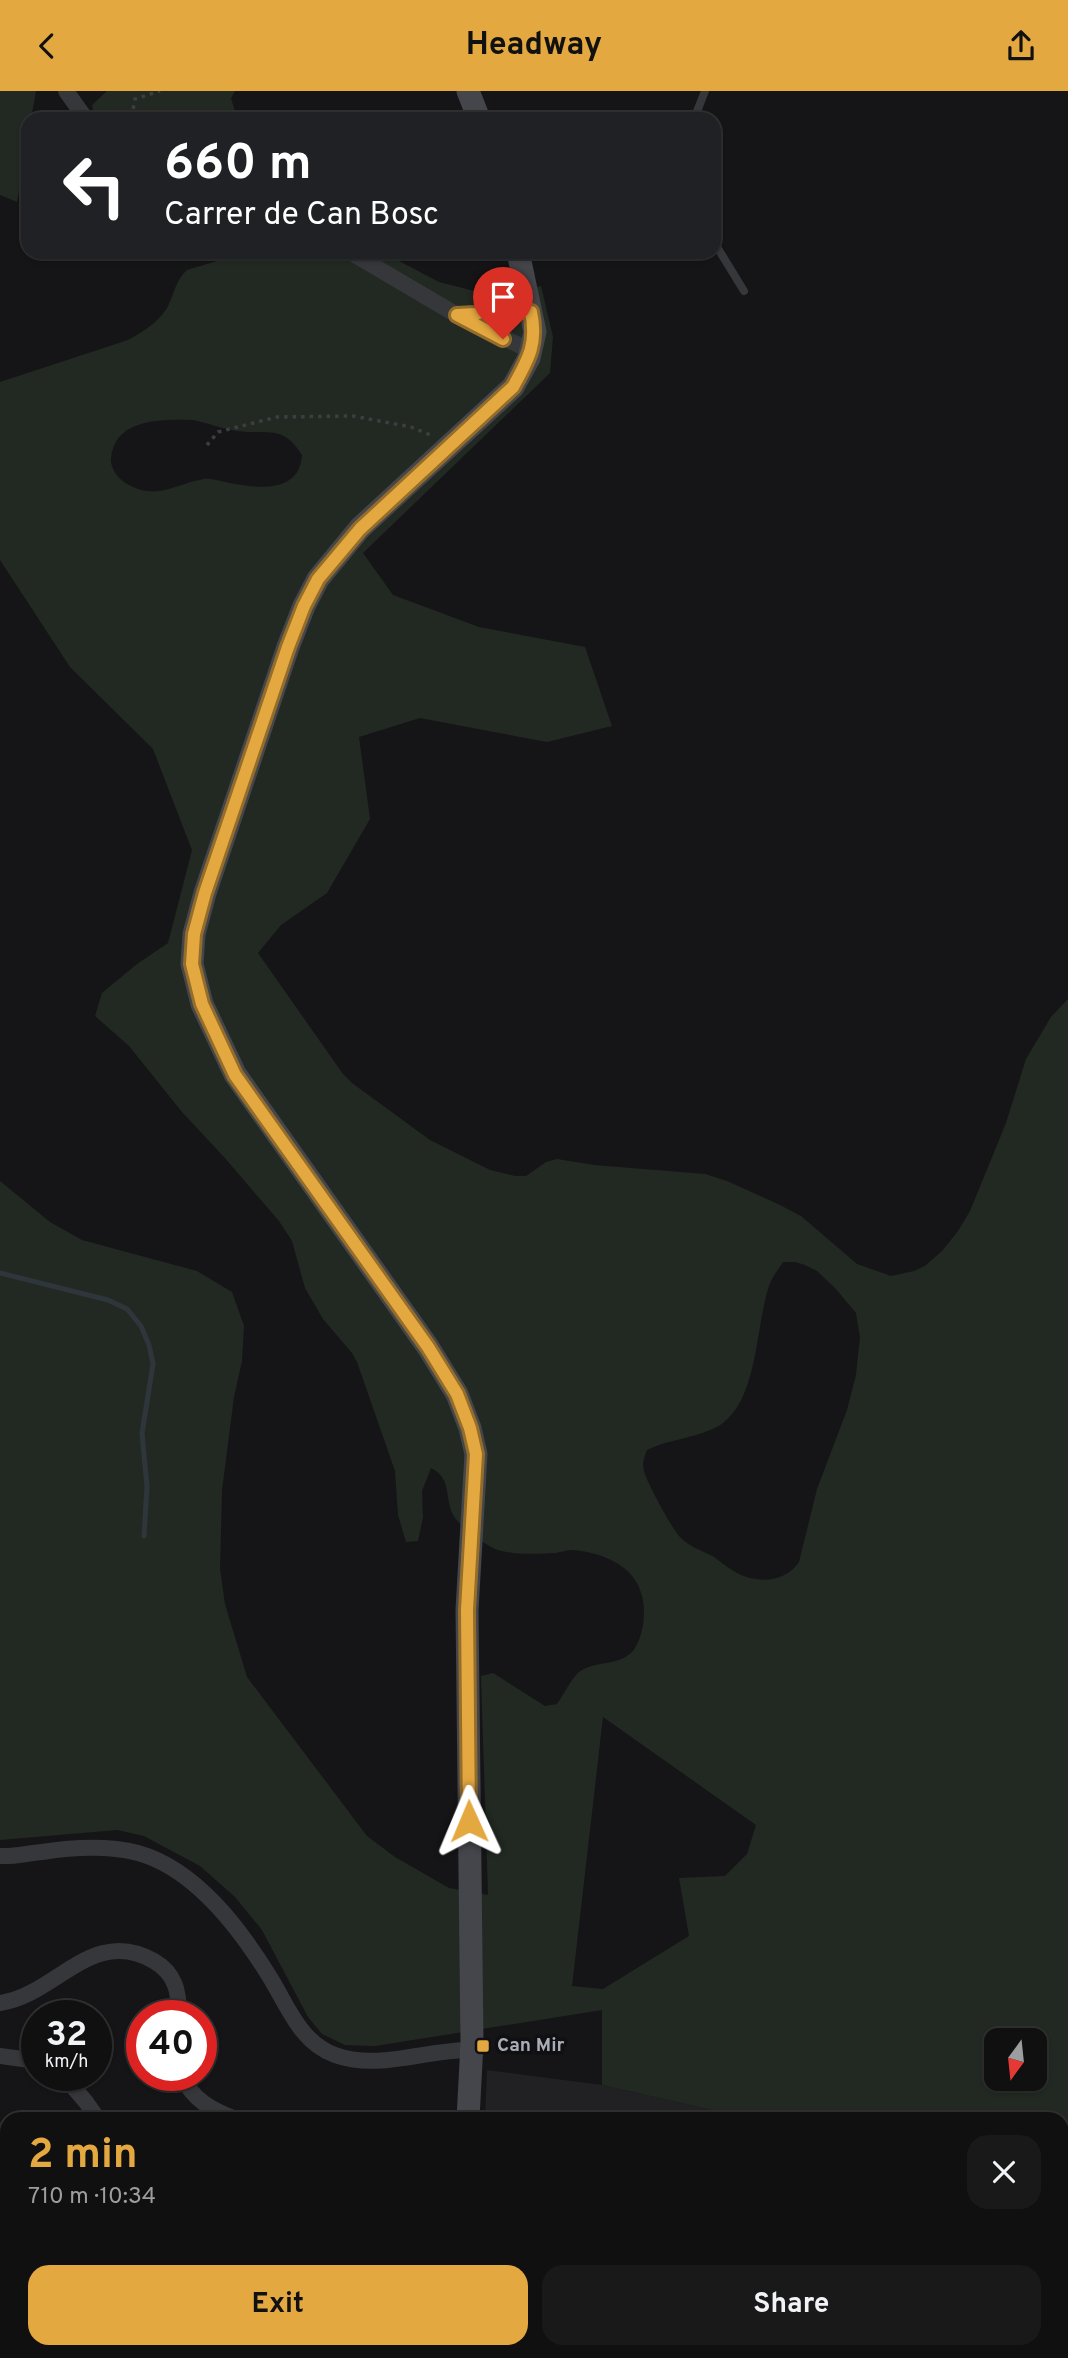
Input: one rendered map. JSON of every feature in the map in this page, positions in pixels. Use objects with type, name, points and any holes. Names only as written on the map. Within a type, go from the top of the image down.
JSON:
[{"type":"street","points":[[66,91],[81,112]]},
{"type":"street","points":[[468,91],[476,112]]},
{"type":"street","points":[[362,259],[486,331],[531,351]]},
{"type":"street","points":[[500,308],[519,259]]},
{"type":"street","points":[[519,259],[526,324]]},
{"type":"street","points":[[457,315],[500,308],[535,332],[531,351],[513,387],[360,529],[318,579],[288,647],[205,893],[194,934],[192,964],[202,1004],[235,1075],[428,1347],[457,1394],[470,1428],[476,1454],[467,1610],[472,2050],[468,2112]]},
{"type":"street","points":[[500,308],[503,314],[501,323],[505,329],[526,324]]},
{"type":"street","points":[[486,331],[526,324]]},
{"type":"street","points":[[0,1856],[69,1848],[103,1848],[140,1854],[160,1863],[207,1895],[225,1913],[246,1940],[302,2031],[332,2055],[375,2061],[444,2051],[472,2050]]},
{"type":"street","points":[[0,2003],[27,1994],[95,1955],[119,1950],[142,1955],[166,1969],[176,1983],[178,2000]]},
{"type":"street","points":[[0,2056],[21,2059]]},
{"type":"street","points":[[77,2091],[92,2112]]},
{"type":"street","points":[[190,2091],[218,2112]]},
{"type":"lane","points":[[698,112],[705,91]]},
{"type":"lane","points":[[721,253],[744,291]]},
{"type":"path","points":[[129,112],[135,99],[160,91]]},
{"type":"path","points":[[207,445],[218,432],[277,417],[353,416],[411,427],[451,443]]},
{"type":"shaded area","points":[[0,91],[36,91],[32,112],[21,112],[21,178],[17,202],[0,195]]},
{"type":"shaded area","points":[[107,91],[235,91],[231,98],[235,112],[94,112],[92,105]]},
{"type":"shaded area","points":[[224,259],[395,259],[439,282],[498,297],[541,286],[553,337],[550,373],[363,553],[393,595],[479,627],[585,647],[612,726],[547,742],[420,718],[359,737],[370,819],[327,893],[281,925],[258,953],[352,1083],[430,1140],[490,1170],[526,1176],[546,1162],[557,1159],[594,1165],[705,1174],[727,1181],[801,1216],[857,1264],[891,1276],[925,1266],[943,1250],[958,1231],[970,1211],[1006,1123],[1026,1059],[1051,1017],[1068,999],[1068,2112],[712,2112],[602,2085],[602,2010],[375,2046],[345,2045],[322,2034],[308,2017],[262,1930],[235,1897],[200,1866],[144,1836],[117,1830],[0,1840],[0,1181],[50,1222],[82,1240],[197,1271],[232,1292],[244,1326],[242,1361],[234,1397],[222,1490],[220,1569],[225,1604],[247,1677],[367,1836],[395,1857],[449,1888],[488,1895],[481,1676],[493,1673],[545,1706],[557,1704],[578,1673],[629,1654],[638,1642],[643,1622],[642,1596],[638,1585],[624,1568],[605,1557],[583,1551],[527,1554],[494,1548],[455,1518],[446,1484],[431,1468],[422,1491],[423,1517],[418,1541],[406,1542],[398,1515],[395,1471],[357,1362],[323,1319],[305,1288],[292,1241],[279,1221],[182,1112],[129,1046],[95,1016],[102,993],[168,943],[192,850],[153,749],[70,667],[0,560],[0,382],[128,340],[157,320],[166,310],[178,282],[187,270]],"holes":[[[193,420],[237,431],[274,433],[288,439],[302,455],[295,475],[287,481],[268,487],[204,479],[166,490],[148,491],[127,484],[113,469],[111,462],[114,445],[121,435],[131,428],[154,421]],[[783,1262],[795,1262],[817,1271],[856,1313],[860,1337],[856,1375],[847,1410],[817,1489],[799,1562],[793,1569],[777,1578],[749,1578],[681,1538],[654,1495],[643,1463],[647,1450],[715,1428],[734,1411],[750,1378],[769,1286]],[[603,1717],[756,1825],[747,1854],[725,1876],[679,1878],[689,1936],[603,1989],[572,1986]]]},
{"type":"shaded area","points":[[487,2070],[602,2085],[712,2112],[485,2112]]},
{"type":"waterway","points":[[0,1273],[108,1300],[127,1309],[141,1326],[153,1364],[142,1433],[147,1487],[144,1536]]},
{"type":"place","name":"Can Mir","points":[[483,2046]]},
{"type":"route","points":[[469,1821],[467,1610],[476,1454],[470,1428],[457,1394],[428,1347],[235,1075],[202,1004],[192,964],[194,934],[205,893],[304,606],[318,579],[360,529],[513,387],[529,358],[535,332],[531,312],[493,307],[476,314],[457,315],[503,339]]}]
